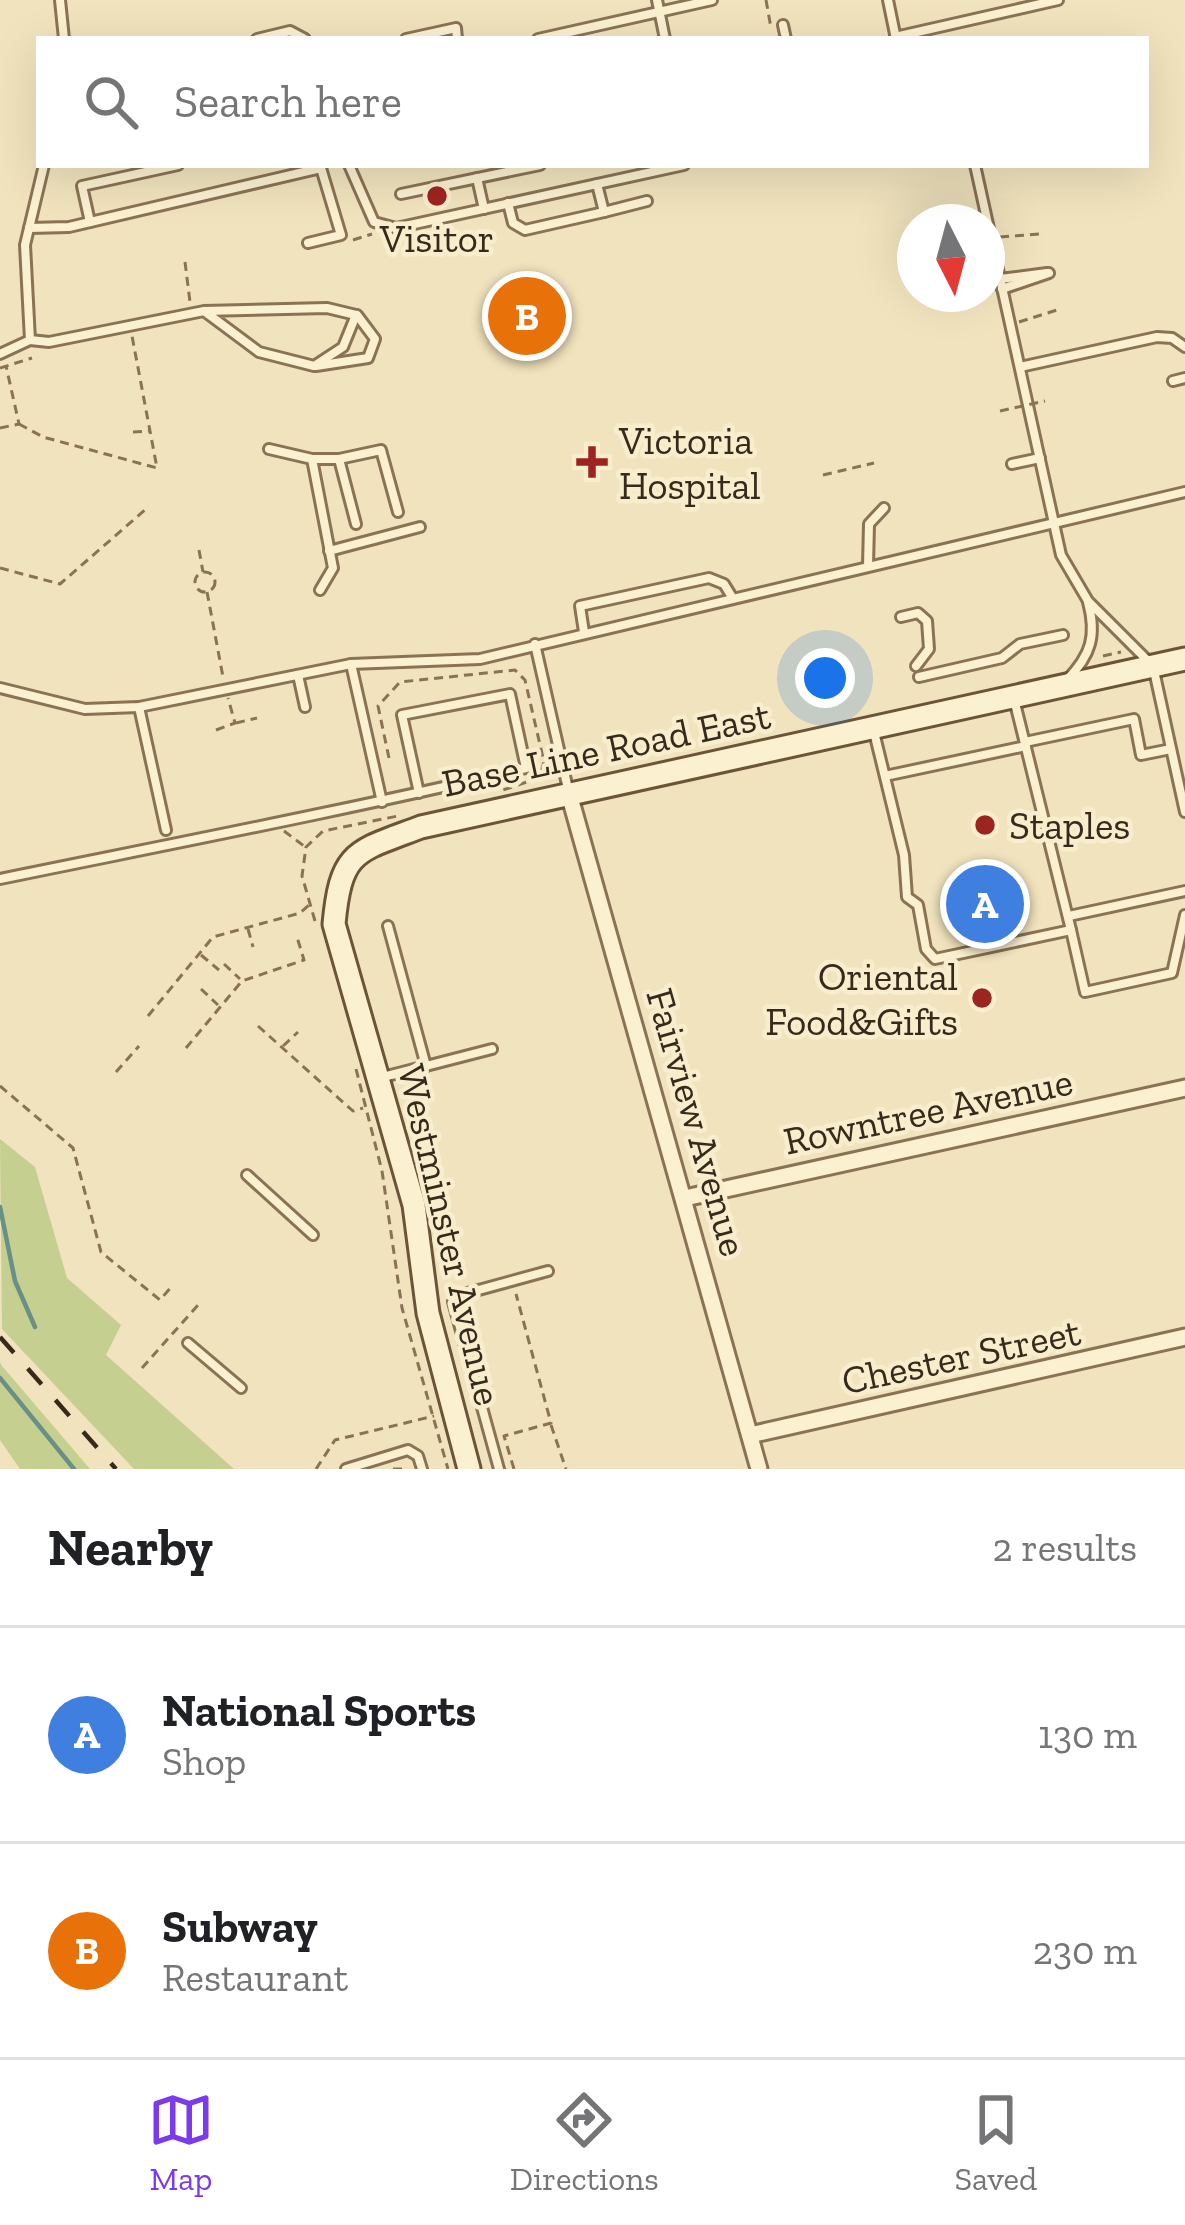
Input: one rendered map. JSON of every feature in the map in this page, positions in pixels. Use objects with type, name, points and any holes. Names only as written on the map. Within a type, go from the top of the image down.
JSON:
[{"type":"street","name":"Base Line Road East","points":[[338,878],[361,850],[421,827],[1185,659]]},
{"type":"street","name":"Fairview Avenue","points":[[569,794],[759,1469]]},
{"type":"street","name":"Westminster Avenue","points":[[338,878],[334,924],[414,1205],[427,1307],[469,1469]]},
{"type":"street","name":"Rowntree Avenue","points":[[685,1198],[1185,1088]]},
{"type":"street","name":"Chester Street","points":[[750,1435],[1185,1337]]},
{"type":"lane","points":[[60,0],[64,36]]},
{"type":"lane","points":[[657,0],[664,36]]},
{"type":"lane","points":[[552,36],[712,0]]},
{"type":"lane","points":[[888,0],[895,36]]},
{"type":"lane","points":[[899,36],[1058,0]]},
{"type":"lane","points":[[782,25],[785,36]]},
{"type":"lane","points":[[416,36],[443,28],[456,28],[457,36]]},
{"type":"lane","points":[[269,36],[290,31],[299,36]]},
{"type":"lane","points":[[30,340],[29,228],[43,168]]},
{"type":"lane","points":[[90,222],[82,185],[164,168]]},
{"type":"lane","points":[[29,228],[90,222],[317,168]]},
{"type":"lane","points":[[308,243],[340,235],[321,168]]},
{"type":"lane","points":[[350,168],[359,199],[374,222],[396,228],[670,168]]},
{"type":"lane","points":[[400,194],[525,168]]},
{"type":"lane","points":[[976,168],[984,204]]},
{"type":"lane","points":[[477,178],[484,209]]},
{"type":"lane","points":[[597,184],[604,212]]},
{"type":"lane","points":[[508,203],[513,224],[524,230],[647,202]]},
{"type":"lane","points":[[1001,284],[1048,274],[1001,284]]},
{"type":"lane","points":[[1005,302],[1061,555],[1088,601],[1153,666],[1171,749],[1181,772],[1185,812]]},
{"type":"lane","points":[[1,353],[30,340],[50,342],[204,311],[327,308],[356,315],[375,338],[368,358],[314,367],[259,352],[204,311]]},
{"type":"lane","points":[[314,367],[343,347],[356,315]]},
{"type":"lane","points":[[1020,367],[1157,337],[1172,338],[1185,347]]},
{"type":"lane","points":[[1173,381],[1185,378]]},
{"type":"lane","points":[[269,449],[339,460],[381,450],[398,512]]},
{"type":"lane","points":[[1012,464],[1040,458]]},
{"type":"lane","points":[[312,459],[333,568],[320,590]]},
{"type":"lane","points":[[339,460],[356,524]]},
{"type":"lane","points":[[0,688],[85,709],[139,707],[351,664],[480,659],[1185,492]]},
{"type":"lane","points":[[868,566],[868,524],[884,508]]},
{"type":"lane","points":[[329,550],[420,527]]},
{"type":"lane","points":[[580,606],[709,578],[724,584],[732,597]]},
{"type":"lane","points":[[578,595],[584,632]]},
{"type":"lane","points":[[1060,686],[1089,654],[1093,620],[1088,601]]},
{"type":"lane","points":[[901,617],[918,613],[927,622],[929,649],[916,666]]},
{"type":"lane","points":[[919,677],[1002,658],[1020,644],[1064,635]]},
{"type":"lane","points":[[535,644],[569,794]]},
{"type":"lane","points":[[351,664],[382,802]]},
{"type":"lane","points":[[298,675],[305,706]]},
{"type":"lane","points":[[0,878],[382,802],[526,768],[510,694],[402,715],[419,793]]},
{"type":"lane","points":[[1013,696],[1085,992],[1172,973],[1185,915]]},
{"type":"lane","points":[[139,707],[166,830]]},
{"type":"lane","points":[[885,776],[1134,719],[1142,755],[1171,749]]},
{"type":"lane","points":[[873,728],[904,855],[908,897],[918,905],[926,950],[935,959],[1071,930]]},
{"type":"lane","points":[[1069,916],[1185,891]]},
{"type":"lane","points":[[388,926],[426,1066]]},
{"type":"lane","points":[[411,1011],[427,1018]]},
{"type":"lane","points":[[420,1045],[431,1034]]},
{"type":"lane","points":[[378,1078],[492,1049]]},
{"type":"lane","points":[[247,1175],[313,1235]]},
{"type":"lane","points":[[427,1307],[548,1271]]},
{"type":"lane","points":[[453,1302],[499,1469]]},
{"type":"lane","points":[[188,1343],[241,1388]]},
{"type":"lane","points":[[346,1469],[409,1450],[418,1456],[422,1469]]},
{"type":"path","points":[[766,0],[773,36]]},
{"type":"path","points":[[340,235],[346,242],[383,226]]},
{"type":"path","points":[[1005,237],[1040,234]]},
{"type":"path","points":[[184,262],[191,314]]},
{"type":"path","points":[[1010,324],[1057,310]]},
{"type":"path","points":[[0,428],[19,424],[43,437],[157,468],[129,326]]},
{"type":"path","points":[[1,353],[19,424]]},
{"type":"path","points":[[3,366],[32,358]]},
{"type":"path","points":[[1000,411],[1045,401]]},
{"type":"path","points":[[134,432],[151,431]]},
{"type":"path","points":[[823,475],[874,463]]},
{"type":"path","points":[[0,568],[60,584],[146,509]]},
{"type":"path","points":[[199,550],[203,572]]},
{"type":"path","points":[[203,572],[194,582],[207,592]]},
{"type":"path","points":[[203,572],[214,578],[207,592],[235,723]]},
{"type":"path","points":[[1102,656],[1121,652]]},
{"type":"path","points":[[389,758],[378,706],[400,682],[515,670],[524,680],[543,772],[498,791]]},
{"type":"path","points":[[215,730],[257,718]]},
{"type":"path","points":[[318,933],[302,876],[306,847],[323,831],[409,813]]},
{"type":"path","points":[[281,823],[285,834],[306,847]]},
{"type":"path","points":[[148,1016],[213,937],[300,913],[310,904]]},
{"type":"path","points":[[248,927],[253,947]]},
{"type":"path","points":[[186,1048],[242,981],[304,960],[298,937]]},
{"type":"path","points":[[200,953],[219,970]]},
{"type":"path","points":[[224,964],[242,981]]},
{"type":"path","points":[[201,989],[220,1006]]},
{"type":"path","points":[[258,1026],[353,1111],[365,1108]]},
{"type":"path","points":[[281,1047],[298,1032]]},
{"type":"path","points":[[116,1072],[139,1046]]},
{"type":"path","points":[[352,1052],[382,1172],[402,1308],[448,1469]]},
{"type":"path","points":[[0,1086],[73,1148],[101,1252],[160,1300],[173,1285]]},
{"type":"path","points":[[512,1281],[566,1469]]},
{"type":"path","points":[[142,1368],[198,1305]]},
{"type":"path","points":[[316,1469],[335,1441],[434,1416]]},
{"type":"path","points":[[514,1469],[504,1436],[550,1423]]},
{"type":"path","points":[[393,1469],[406,1469]]},
{"type":"green space","points":[[0,1139],[35,1167],[67,1278],[121,1325],[106,1355],[234,1469],[134,1469],[2,1329]]},
{"type":"green space","points":[[0,1362],[90,1469],[20,1469],[0,1440]]},
{"type":"waterway","points":[[0,1207],[15,1281],[35,1327]]},
{"type":"waterway","points":[[0,1378],[74,1469]]},
{"type":"railway","points":[[0,1337],[116,1469]]},
{"type":"place","name":"Visitor","points":[[437,196]]},
{"type":"place","name":"Subway","points":[[527,316]]},
{"type":"place","name":"Victoria Hospital","points":[[592,462]]},
{"type":"place","name":"Staples","points":[[985,825]]},
{"type":"place","name":"National Sports","points":[[985,904]]},
{"type":"place","name":"Oriental Food&Gifts","points":[[982,998]]}]
